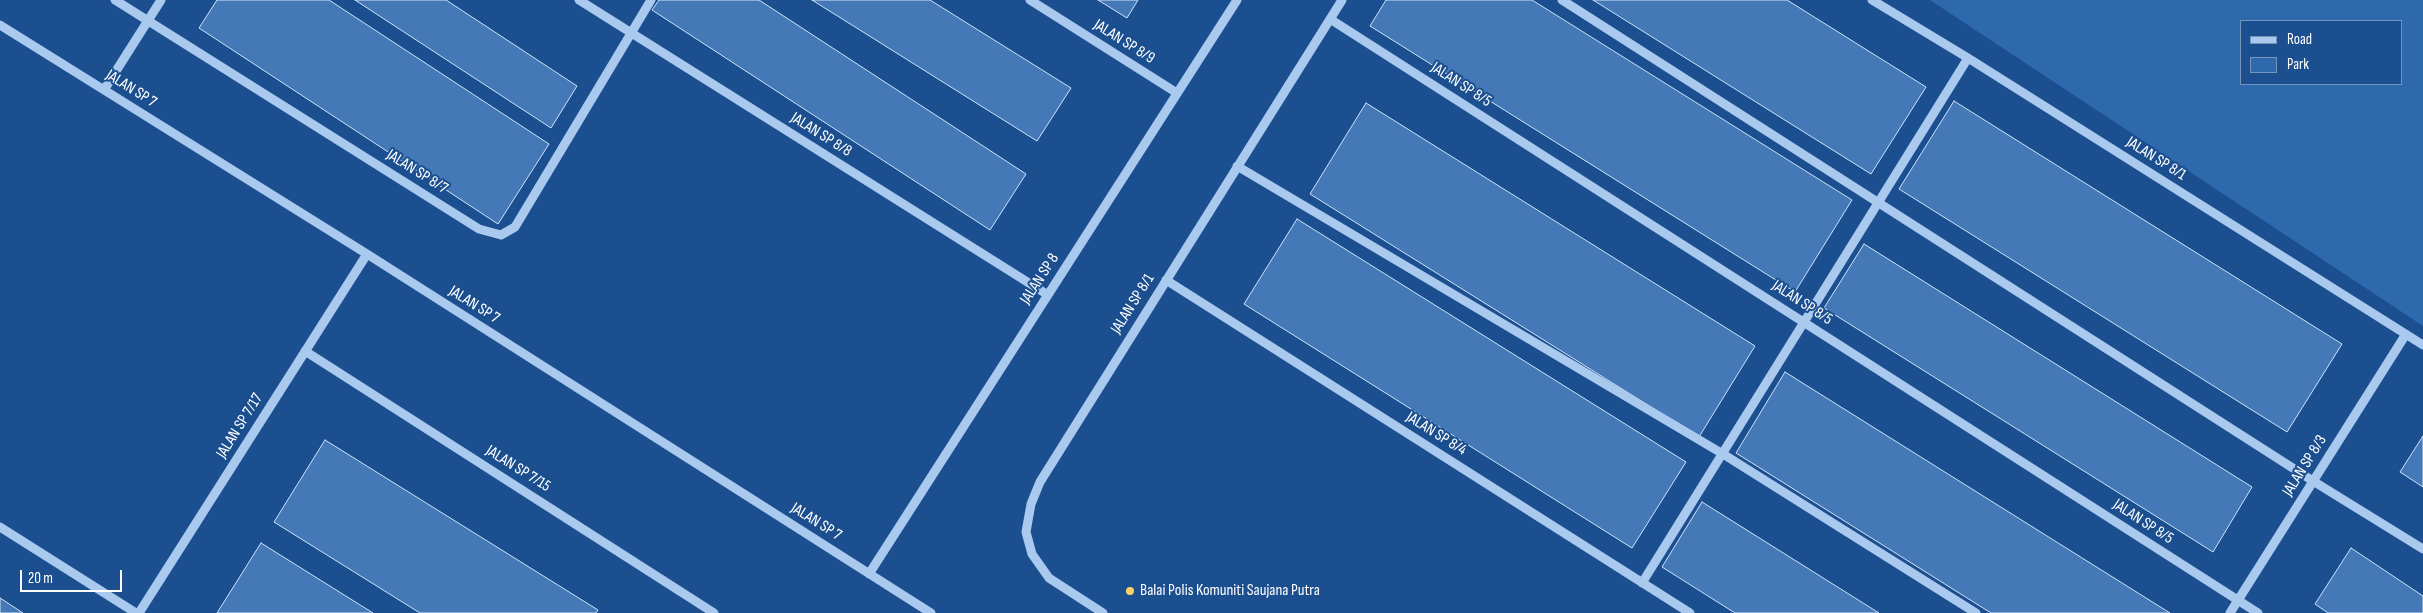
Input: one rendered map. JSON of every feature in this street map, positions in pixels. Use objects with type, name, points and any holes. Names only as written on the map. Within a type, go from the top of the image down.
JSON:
[{"type":"street","name":"JALAN SP 8/7","points":[[115,0],[479,228],[501,235],[515,227],[651,0]]},
{"type":"street","points":[[104,90],[161,0]]},
{"type":"street","name":"JALAN SP 8/8","points":[[579,0],[1048,295]]},
{"type":"street","name":"JALAN SP 8/9","points":[[1030,0],[1177,93]]},
{"type":"street","name":"JALAN SP 8","points":[[869,574],[1237,0]]},
{"type":"street","name":"JALAN SP 8/1","points":[[1103,613],[1049,578],[1032,554],[1026,532],[1031,504],[1040,482],[1342,0]]},
{"type":"street","points":[[1562,0],[1878,204],[2423,549]]},
{"type":"street","name":"JALAN SP 8/1","points":[[1872,0],[1968,58],[2423,345]]},
{"type":"street","name":"JALAN SP 8/5","points":[[1330,19],[2258,613]]},
{"type":"street","name":"JALAN SP 7","points":[[0,25],[367,254],[931,613]]},
{"type":"street","points":[[1642,583],[1968,58]]},
{"type":"street","points":[[1237,166],[1723,454],[1976,613]]},
{"type":"street","name":"JALAN SP 7/17","points":[[138,613],[367,254]]},
{"type":"street","name":"JALAN SP 8/4","points":[[1166,280],[1690,613]]},
{"type":"street","name":"JALAN SP 8/3","points":[[2230,613],[2406,334]]},
{"type":"street","name":"JALAN SP 7/15","points":[[305,351],[714,613]]},
{"type":"street","points":[[0,526],[138,613]]},
{"type":"green space","points":[[1930,0],[2423,0],[2423,326]]},
{"type":"building","points":[[217,0],[329,0],[549,144],[498,224],[199,28]]},
{"type":"building","points":[[355,0],[446,0],[577,86],[551,128]]},
{"type":"building","points":[[659,0],[759,0],[1026,174],[990,230],[652,10]]},
{"type":"building","points":[[812,0],[930,0],[1071,88],[1037,141]]},
{"type":"building","points":[[1098,0],[1138,0],[1127,18]]},
{"type":"building","points":[[1386,0],[1532,0],[1852,200],[1795,292],[1370,26]]},
{"type":"building","points":[[1593,0],[1787,0],[1926,87],[1871,174]]},
{"type":"building","points":[[1954,101],[2342,344],[2287,432],[1899,189]]},
{"type":"building","points":[[1366,103],[1755,346],[1699,437],[1310,194]]},
{"type":"building","points":[[1297,219],[1686,462],[1632,548],[1244,304]]},
{"type":"building","points":[[1864,244],[2252,487],[2213,552],[1824,308]]},
{"type":"building","points":[[1785,372],[2170,613],[1991,613],[1736,453]]},
{"type":"building","points":[[2423,436],[2423,487],[2400,472]]},
{"type":"building","points":[[325,440],[598,610],[596,613],[420,613],[274,522]]},
{"type":"building","points":[[1702,502],[1879,613],[1735,613],[1662,567]]},
{"type":"building","points":[[261,543],[373,613],[217,613]]},
{"type":"building","points":[[2351,548],[2423,596],[2423,613],[2328,613],[2315,604]]},
{"type":"building","points":[[0,598],[23,613],[0,613]]},
{"type":"place","name":"Balai Polis Komuniti Saujana Putra","points":[[1130,591]]}]
